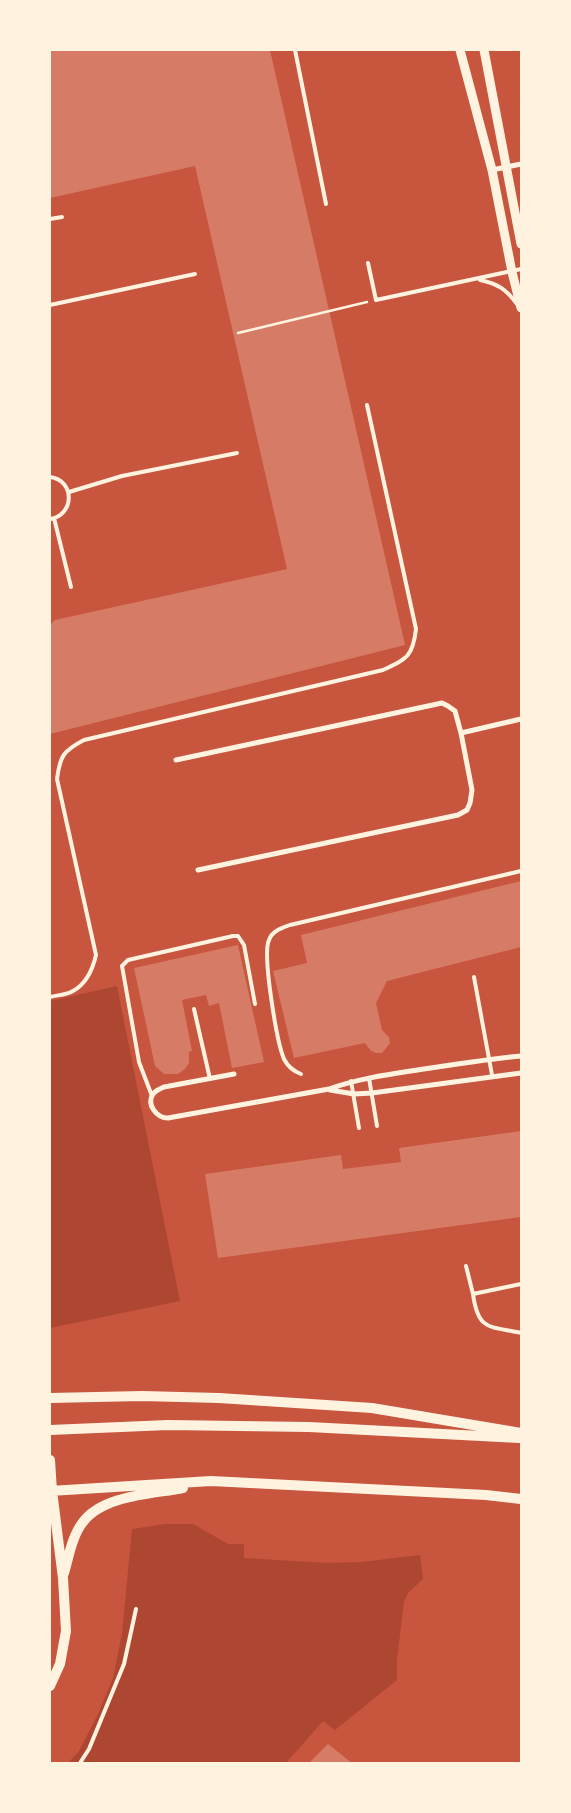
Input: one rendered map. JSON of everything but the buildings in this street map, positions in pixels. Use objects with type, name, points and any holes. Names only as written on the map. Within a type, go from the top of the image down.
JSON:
[{"type":"main road","points":[[50,1398],[142,1396],[219,1398],[372,1408],[521,1433]]},
{"type":"main road","points":[[50,1430],[168,1425],[309,1427],[521,1438]]},
{"type":"main road","points":[[50,1460],[51,1491],[63,1578],[66,1631],[60,1664],[50,1686]]},
{"type":"main road","points":[[51,1491],[211,1481],[486,1495],[521,1499]]},
{"type":"main road","points":[[63,1578],[74,1539],[82,1522],[92,1513],[120,1499],[199,1485],[211,1481]]},
{"type":"street","points":[[460,50],[492,170],[521,309]]},
{"type":"street","points":[[484,50],[521,244]]},
{"type":"street","points":[[492,170],[521,164]]},
{"type":"street","points":[[176,760],[442,703],[455,711],[461,732],[472,790],[467,810],[458,815],[198,870]]},
{"type":"street","points":[[461,732],[521,719]]},
{"type":"street","points":[[234,1074],[164,1087],[156,1091],[152,1096],[153,1106],[157,1115],[161,1118],[168,1118],[330,1089],[351,1081],[489,1059],[521,1056]]},
{"type":"street","points":[[330,1089],[354,1094],[372,1093],[492,1075],[521,1073]]},
{"type":"lane","points":[[295,50],[326,204]]},
{"type":"lane","points":[[50,219],[62,217]]},
{"type":"lane","points":[[368,263],[376,300],[512,272],[521,268]]},
{"type":"lane","points":[[50,305],[195,274]]},
{"type":"lane","points":[[478,279],[498,284],[521,309]]},
{"type":"lane","points":[[50,997],[73,992],[83,983],[94,965],[96,955],[56,779],[59,762],[65,753],[84,740],[383,670],[408,656],[414,643],[416,629],[367,405]]},
{"type":"lane","points":[[69,492],[122,476],[236,453]]},
{"type":"lane","points":[[50,477],[61,480],[69,492],[68,505],[60,515],[52,518],[71,587]]},
{"type":"lane","points":[[301,1074],[294,1072],[284,1059],[273,1005],[266,948],[269,938],[276,931],[290,925],[521,871]]},
{"type":"lane","points":[[152,1096],[139,1062],[123,963],[137,958],[238,936],[244,945],[255,1004]]},
{"type":"lane","points":[[474,978],[492,1075]]},
{"type":"lane","points":[[194,1009],[210,1079]]},
{"type":"lane","points":[[369,1078],[377,1126]]},
{"type":"lane","points":[[351,1081],[359,1128]]},
{"type":"lane","points":[[466,1266],[475,1309],[485,1325],[521,1333]]},
{"type":"lane","points":[[473,1294],[521,1284]]},
{"type":"lane","points":[[80,1763],[88,1749],[124,1664],[136,1609]]},
{"type":"path","points":[[238,333],[376,300]]},
{"type":"shaded area","points":[[117,986],[180,1301],[50,1328],[50,1001]]},
{"type":"shaded area","points":[[165,1524],[193,1524],[228,1544],[244,1544],[244,1558],[327,1563],[361,1562],[420,1555],[423,1579],[408,1593],[404,1602],[397,1660],[397,1680],[335,1730],[323,1721],[286,1763],[68,1763],[79,1751],[98,1714],[113,1678],[122,1634],[132,1529]]}]
